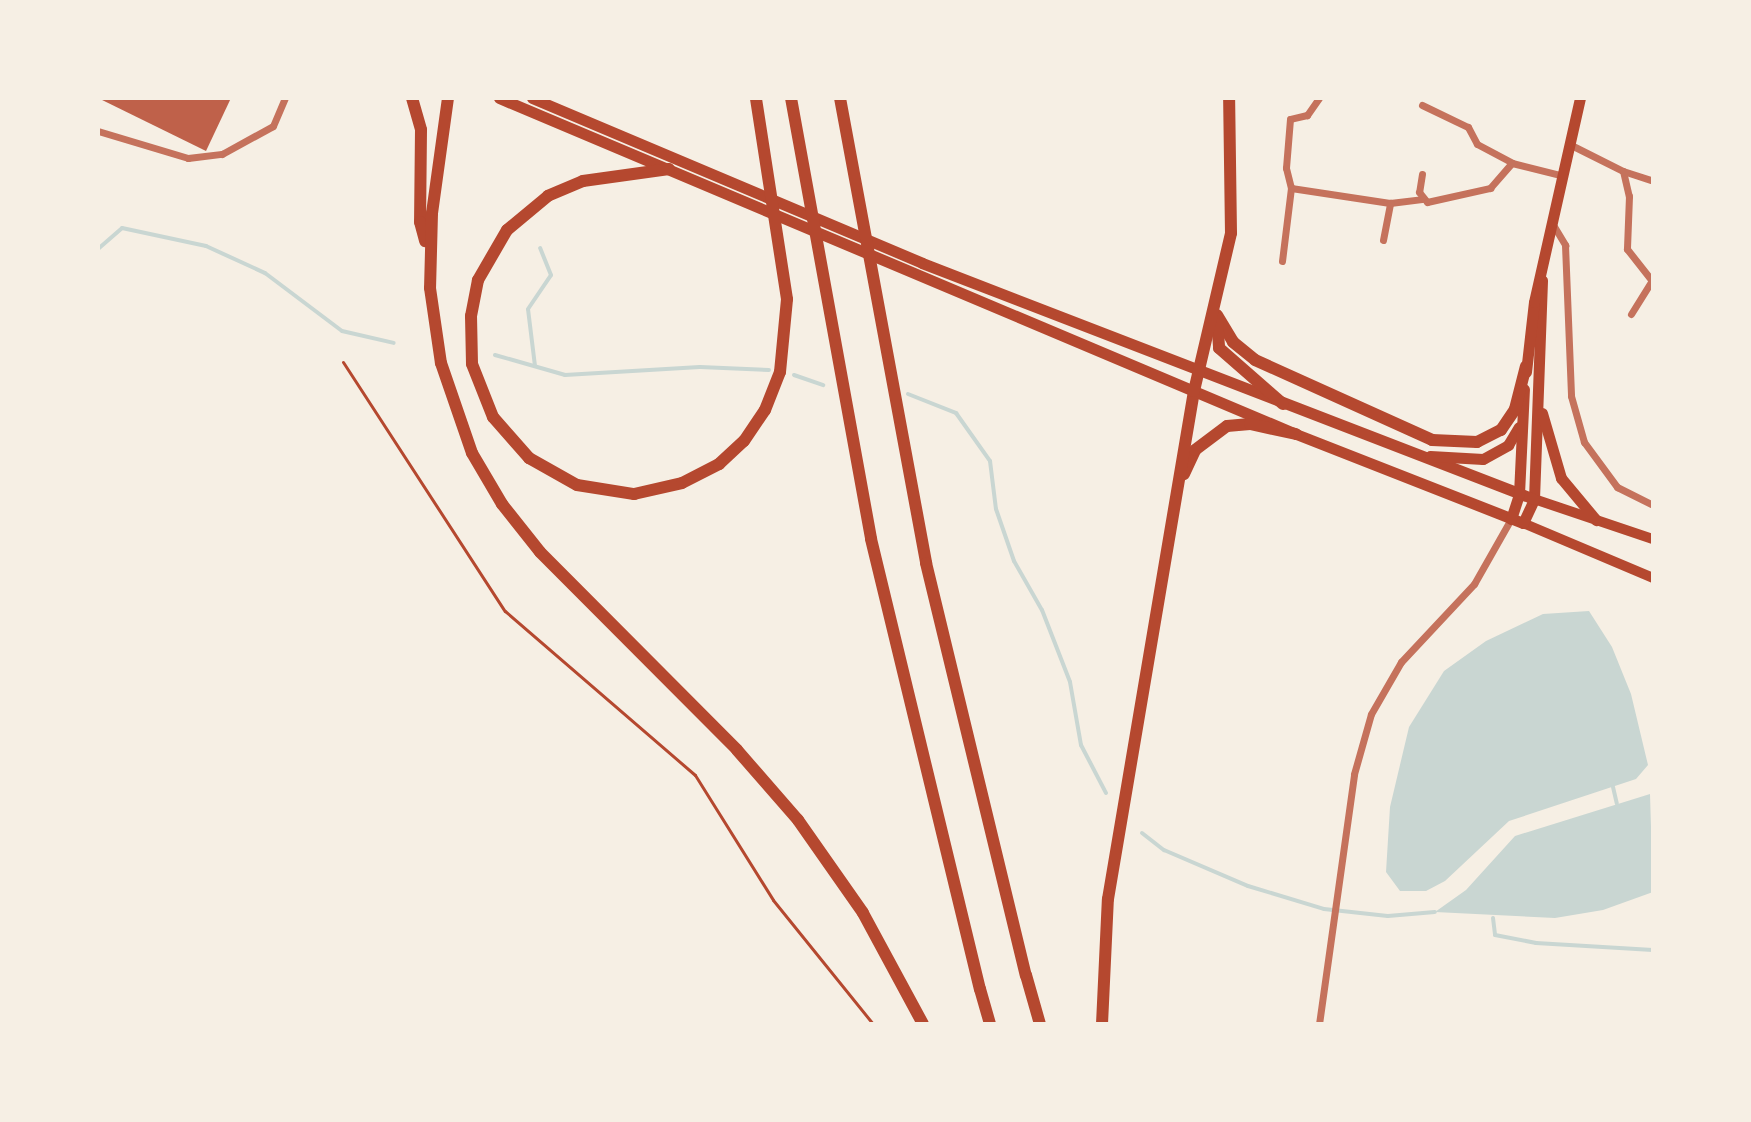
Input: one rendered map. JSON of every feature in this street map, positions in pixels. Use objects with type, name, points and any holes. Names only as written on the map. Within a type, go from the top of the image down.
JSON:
[{"type":"highway","points":[[412,98],[421,130],[420,222],[428,252]]},
{"type":"highway","points":[[448,98],[428,252],[432,313],[447,389],[472,453],[502,504],[540,552],[737,750],[798,820],[863,913],[923,1024]]},
{"type":"highway","points":[[669,169],[583,181],[548,196],[507,230],[478,280],[471,316],[472,364],[493,417],[529,458],[577,485],[634,494],[682,483],[719,464],[744,441],[765,410],[780,372],[787,299],[756,98]]},
{"type":"highway","points":[[791,98],[878,570],[990,1024]]},
{"type":"highway","points":[[840,98],[926,563],[1040,1024]]},
{"type":"highway","points":[[1102,1024],[1108,899],[1194,391],[1220,279],[1234,197],[1229,98]]},
{"type":"highway","points":[[1220,279],[1217,315],[1219,348],[1283,404]]},
{"type":"highway","points":[[1217,315],[1233,342],[1255,360],[1432,440],[1477,442],[1501,430],[1515,409],[1526,366]]},
{"type":"highway","points":[[1177,488],[1195,450],[1227,426],[1250,424],[1296,434]]},
{"type":"main road","points":[[499,98],[1296,434],[1653,578]]},
{"type":"main road","points":[[532,98],[922,263],[1519,494],[1653,539]]},
{"type":"main road","points":[[1517,521],[1521,420],[1532,312],[1542,280],[1567,143],[1580,98]]},
{"type":"main road","points":[[1517,521],[1534,499],[1542,280]]},
{"type":"main road","points":[[1538,385],[1556,468],[1596,520]]},
{"type":"main road","points":[[1418,454],[1483,459],[1508,445],[1521,420]]},
{"type":"street","points":[[98,131],[188,158],[222,154],[273,126],[285,98]]},
{"type":"street","points":[[1282,261],[1291,188],[1286,168],[1290,119],[1307,115],[1319,98]]},
{"type":"street","points":[[1422,105],[1468,127],[1477,144],[1512,163],[1560,175]]},
{"type":"street","points":[[1567,143],[1623,171],[1653,181]]},
{"type":"street","points":[[1291,188],[1390,203],[1422,199],[1427,202],[1490,188],[1512,163]]},
{"type":"street","points":[[1623,171],[1629,196],[1627,249],[1653,281],[1631,314]]},
{"type":"street","points":[[1422,174],[1422,199]]},
{"type":"street","points":[[1383,240],[1390,203]]},
{"type":"street","points":[[1552,223],[1565,245],[1571,396],[1584,442],[1617,487],[1653,505]]},
{"type":"street","points":[[1319,1024],[1354,774],[1371,714],[1401,662],[1465,597],[1517,521]]},
{"type":"street","points":[[1503,538],[1517,521]]},
{"type":"path","points":[[343,362],[505,611],[695,775],[773,900],[873,1024]]},
{"type":"shaded area","points":[[1589,611],[1612,647],[1631,694],[1648,765],[1636,779],[1509,821],[1445,881],[1426,891],[1400,891],[1386,872],[1390,807],[1409,727],[1444,671],[1486,641],[1543,614]]},
{"type":"shaded area","points":[[1650,794],[1653,892],[1603,910],[1555,918],[1435,912],[1466,890],[1515,836]]},
{"type":"building","points":[[98,98],[231,98],[206,151]]},
{"type":"waterway","points":[[98,249],[122,228],[206,246],[265,273],[342,331],[394,343]]},
{"type":"waterway","points":[[535,366],[528,309],[551,275],[540,248]]},
{"type":"waterway","points":[[495,355],[565,375],[700,367],[769,370]]},
{"type":"waterway","points":[[794,375],[823,385]]},
{"type":"waterway","points":[[908,394],[956,413],[990,461],[996,509],[1014,561],[1042,610],[1070,682],[1081,745],[1106,793]]},
{"type":"waterway","points":[[1613,787],[1617,804]]},
{"type":"waterway","points":[[1142,833],[1164,850],[1248,886],[1324,909],[1388,916],[1435,912]]},
{"type":"waterway","points":[[1493,918],[1495,935],[1536,943],[1653,950]]}]
